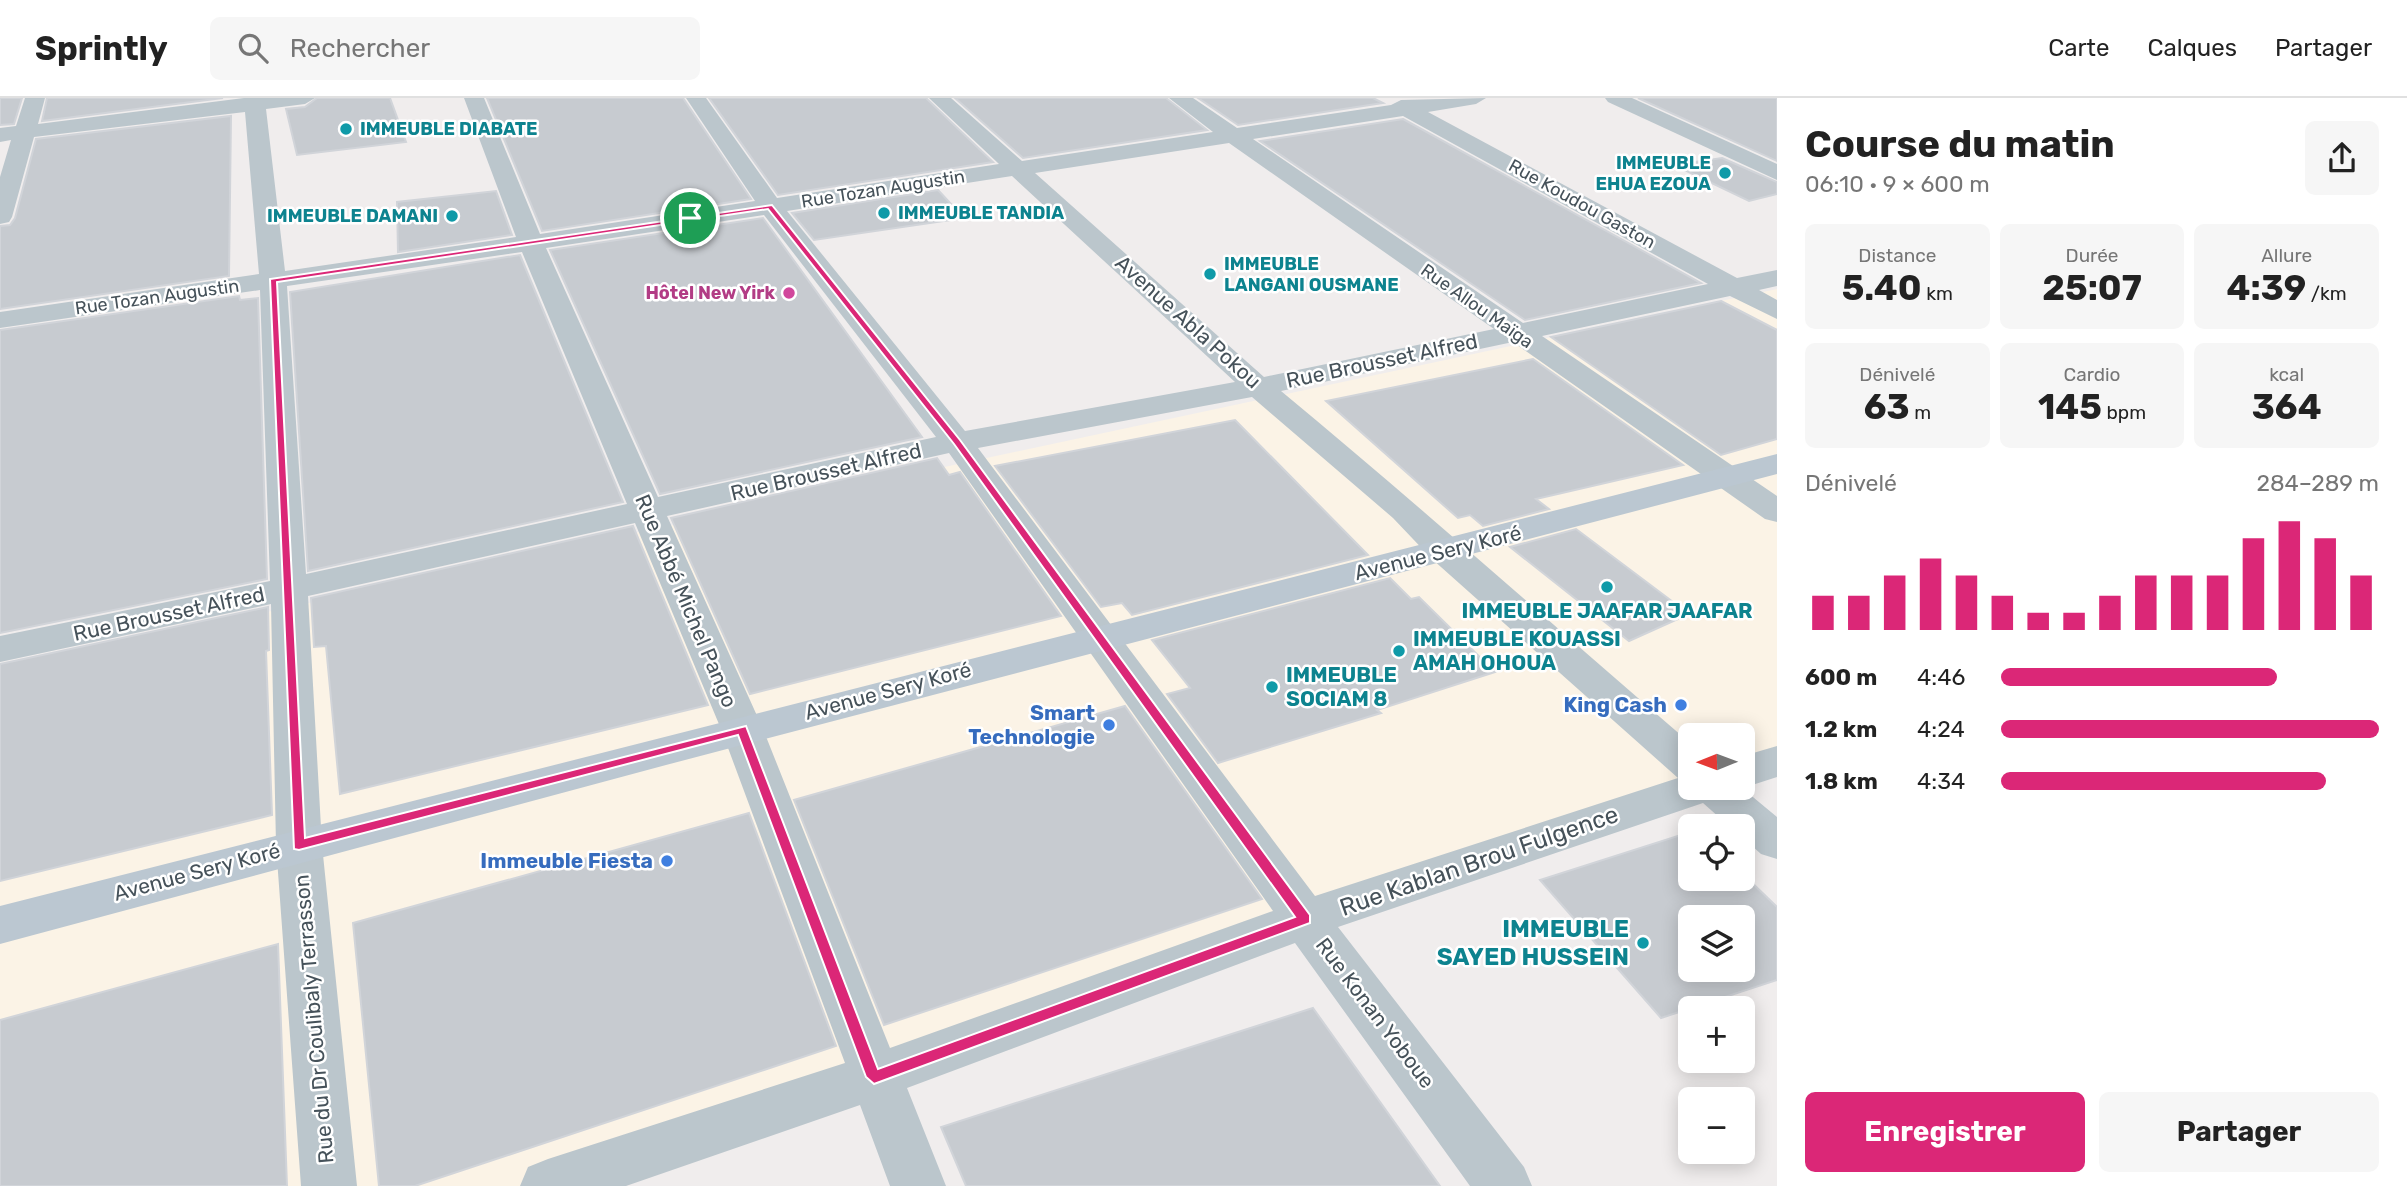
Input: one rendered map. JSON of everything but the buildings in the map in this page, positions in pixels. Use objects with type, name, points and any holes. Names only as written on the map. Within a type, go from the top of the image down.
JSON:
[{"type":"street","points":[[0,217],[35,98]]},
{"type":"street","points":[[0,135],[254,101],[305,98]]},
{"type":"street","name":"Rue Abbé Michel Pango","points":[[474,98],[531,243],[742,729],[918,1186]]},
{"type":"street","name":"Rue Konan Yoboue","points":[[696,98],[769,206],[957,442],[1305,919],[1504,1186]]},
{"type":"street","name":"Avenue Abla Pokou","points":[[939,98],[1258,387],[1405,511],[1445,551],[1678,755]]},
{"type":"street","name":"Rue Allou Maïga","points":[[1179,98],[1723,478],[1777,512]]},
{"type":"street","name":"Rue Tozan Augustin","points":[[0,320],[531,243],[1234,135],[1397,103],[1476,98]]},
{"type":"street","points":[[1615,98],[1777,173]]},
{"type":"street","name":"Rue du Dr Coulibaly Terrasson","points":[[254,101],[273,281],[299,845],[329,1186]]},
{"type":"street","name":"Rue Koudou Gaston","points":[[1397,103],[1777,311]]},
{"type":"street","name":"Rue Brousset Alfred","points":[[0,649],[648,512],[957,442],[1258,387],[1777,278]]},
{"type":"street","name":"Avenue Sery Koré","points":[[0,925],[742,729],[1777,464]]},
{"type":"street","points":[[1755,768],[1777,761]]},
{"type":"street","name":"Rue Kablan Brou Fulgence","points":[[548,1186],[874,1077],[1305,919],[1678,794]]},
{"type":"street","points":[[1728,800],[1777,842]]},
{"type":"shaded area","points":[[1777,289],[1777,771],[1755,778],[1755,723],[1678,723],[1678,800],[1690,800],[534,1186],[0,1186],[0,669]]},
{"type":"place","name":"IMMEUBLE DIABATE","points":[[346,129]]},
{"type":"place","name":"IMMEUBLE EHUA EZOUA","points":[[1725,173]]},
{"type":"place","name":"IMMEUBLE TANDIA","points":[[884,213]]},
{"type":"place","name":"IMMEUBLE DAMANI","points":[[452,216]]},
{"type":"place","name":"IMMEUBLE LANGANI OUSMANE","points":[[1210,274]]},
{"type":"place","name":"Hôtel New Yirk","points":[[789,293]]},
{"type":"place","name":"IMMEUBLE JAAFAR JAAFAR","points":[[1607,587]]},
{"type":"place","name":"IMMEUBLE KOUASSI AMAH OHOUA","points":[[1399,651]]},
{"type":"place","name":"IMMEUBLE SOCIAM 8","points":[[1272,687]]},
{"type":"place","name":"King Cash","points":[[1681,705]]},
{"type":"place","name":"Smart Technologie","points":[[1109,725]]},
{"type":"place","name":"Immeuble Fiesta","points":[[667,861]]},
{"type":"place","name":"IMMEUBLE SAYED HUSSEIN","points":[[1643,943]]},
{"type":"route","points":[[769,206],[957,442],[1305,919],[874,1077],[742,729],[299,845],[273,281],[690,218],[769,206]]}]
